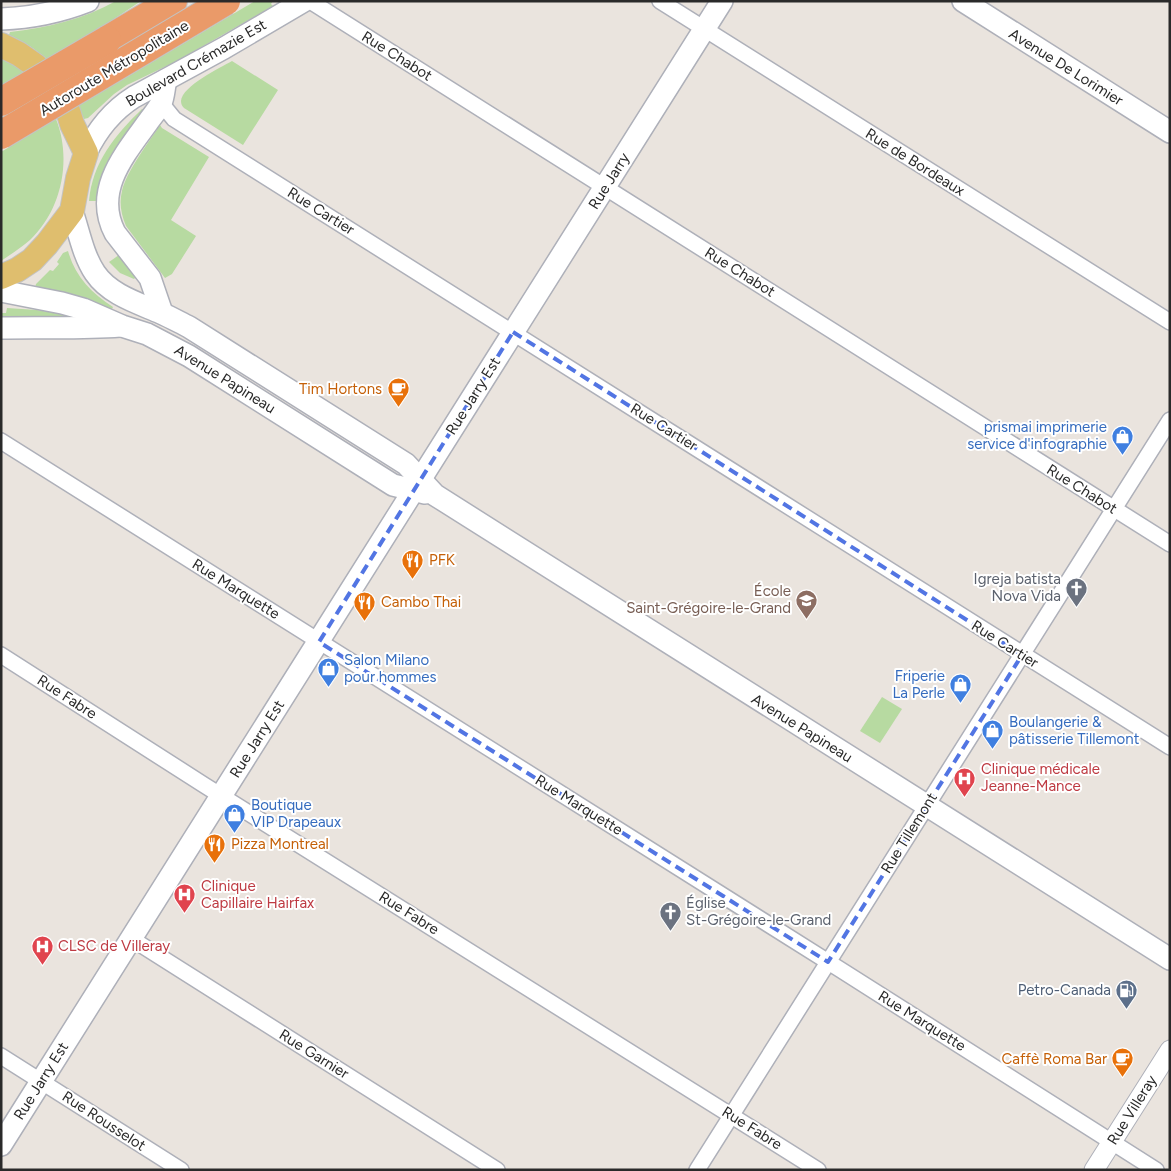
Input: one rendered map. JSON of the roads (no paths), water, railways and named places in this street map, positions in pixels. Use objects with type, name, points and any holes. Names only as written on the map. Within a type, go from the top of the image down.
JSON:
[{"type":"highway","name":"Autoroute Métropolitaine","points":[[1,102],[173,1]]},
{"type":"highway","name":"Autoroute Métropolitaine","points":[[1,134],[226,1]]},
{"type":"main road","points":[[46,1],[65,9]]},
{"type":"main road","points":[[1,19],[37,16],[88,1]]},
{"type":"main road","name":"Boulevard Crémazie Est","points":[[1,277],[18,270],[32,260],[47,244],[72,211],[78,178],[86,153],[95,136],[115,111],[134,97],[224,48],[304,1]]},
{"type":"main road","points":[[704,29],[722,1]]},
{"type":"main road","name":"Avenue De Lorimier","points":[[963,1],[1170,132]]},
{"type":"main road","name":"Rue Jarry","points":[[513,332],[704,29]]},
{"type":"main road","points":[[1,45],[19,54],[36,66]]},
{"type":"main road","points":[[162,313],[150,278],[115,233],[109,218],[107,199],[110,182],[118,166],[161,102],[166,80]]},
{"type":"main road","points":[[68,112],[86,153]]},
{"type":"main road","name":"Avenue Papineau","points":[[72,211],[84,250],[96,274],[104,283],[124,297],[162,313],[198,333],[406,464],[416,485]]},
{"type":"main road","name":"Avenue Papineau","points":[[1,291],[83,308],[122,326],[147,334],[174,348],[393,485],[416,485],[1170,959]]},
{"type":"main road","points":[[1,328],[122,326]]},
{"type":"main road","name":"Rue Jarry Est","points":[[1,1145],[513,332]]},
{"type":"street","name":"Rue Chabot","points":[[310,1],[1170,544]]},
{"type":"street","name":"Rue de Bordeaux","points":[[660,1],[1170,322]]},
{"type":"street","name":"Rue Cartier","points":[[161,102],[174,119],[1170,747]]},
{"type":"street","name":"Rue Tillemont","points":[[697,1170],[1170,420]]},
{"type":"street","name":"Rue Marquette","points":[[1,441],[1156,1170]]},
{"type":"street","name":"Rue Fabre","points":[[1,655],[818,1170]]},
{"type":"street","name":"Rue Garnier","points":[[132,939],[497,1170]]},
{"type":"street","name":"Rue Villeray","points":[[1094,1170],[1170,1050]]},
{"type":"street","name":"Rue Rousselot","points":[[1,1056],[181,1170]]},
{"type":"place","name":"Tim Hortons","points":[[398,408]]},
{"type":"place","name":"prismai imprimerie service d'infographie","points":[[1123,455]]},
{"type":"place","name":"PFK","points":[[413,579]]},
{"type":"place","name":"Igreja batista Nova Vida","points":[[1077,607]]},
{"type":"place","name":"École Saint-Grégoire-le-Grand","points":[[807,619]]},
{"type":"place","name":"Cambo Thai","points":[[365,621]]},
{"type":"place","name":"Salon Milano pour hommes","points":[[328,688]]},
{"type":"place","name":"Friperie La Perle","points":[[961,704]]},
{"type":"place","name":"Boulangerie & pâtisserie Tillemont","points":[[993,750]]},
{"type":"place","name":"Clinique médicale Jeanne-Mance","points":[[965,797]]},
{"type":"place","name":"Boutique VIP Drapeaux","points":[[235,833]]},
{"type":"place","name":"Pizza Montreal","points":[[215,863]]},
{"type":"place","name":"Clinique Capillaire Hairfax","points":[[185,914]]},
{"type":"place","name":"Église St-Grégoire-le-Grand","points":[[670,931]]},
{"type":"place","name":"CLSC de Villeray","points":[[42,965]]},
{"type":"place","name":"Petro-Canada","points":[[1127,1009]]},
{"type":"place","name":"Caffè Roma Bar","points":[[1123,1078]]}]
